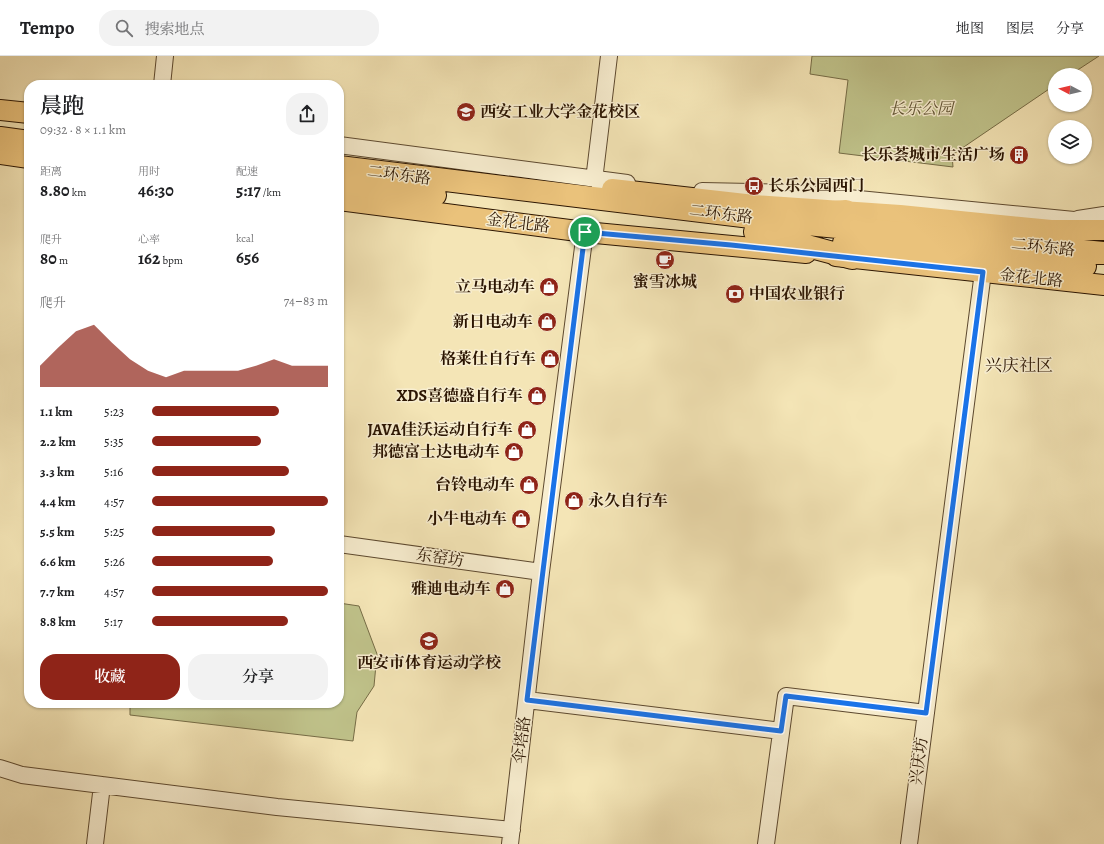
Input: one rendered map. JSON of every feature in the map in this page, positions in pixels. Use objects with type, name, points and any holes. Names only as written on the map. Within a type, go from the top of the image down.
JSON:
[{"type":"highway","points":[[0,124],[24,127]]},
{"type":"highway","points":[[0,138],[24,141]]},
{"type":"highway","name":"二环东路","points":[[344,168],[980,257],[1104,268]]},
{"type":"highway","name":"二环东路","points":[[344,184],[756,225]]},
{"type":"highway","points":[[756,225],[846,211]]},
{"type":"highway","points":[[756,225],[852,258]]},
{"type":"highway","name":"二环东路","points":[[980,257],[1104,253]]},
{"type":"main road","points":[[0,110],[24,112]]},
{"type":"main road","points":[[0,154],[24,157]]},
{"type":"main road","points":[[344,158],[599,184],[754,205],[846,211],[1051,230],[1104,229]]},
{"type":"main road","name":"金花北路","points":[[344,201],[585,232],[852,258],[980,257],[1104,284]]},
{"type":"street","points":[[163,80],[165,56]]},
{"type":"street","points":[[599,184],[594,172],[609,56]]},
{"type":"street","points":[[344,146],[599,184],[683,191],[797,193],[1074,220],[1104,229]]},
{"type":"street","points":[[1074,220],[1104,215]]},
{"type":"street","name":"伞塔路","points":[[511,837],[542,572],[585,232]]},
{"type":"street","name":"兴庆坊","points":[[909,844],[980,257]]},
{"type":"street","name":"东窑坊","points":[[344,545],[542,572]]},
{"type":"street","points":[[766,844],[786,696],[926,713]]},
{"type":"street","points":[[527,700],[781,731]]},
{"type":"street","points":[[0,768],[22,775],[511,837]]},
{"type":"street","points":[[95,844],[102,785]]},
{"type":"green space","name":"长乐公园","points":[[812,56],[1099,56],[1081,68],[1048,68],[1048,90],[952,155],[953,167],[839,153],[848,80],[810,74]]},
{"type":"green space","points":[[344,604],[359,606],[377,654],[374,686],[357,712],[353,741],[130,715],[130,708],[344,708]]},
{"type":"place","name":"西安工业大学金花校区","points":[[466,112]]},
{"type":"place","name":"长乐荟城市生活广场","points":[[1019,155]]},
{"type":"place","name":"长乐公园西门","points":[[754,186]]},
{"type":"place","name":"蜜雪冰城","points":[[665,260]]},
{"type":"place","name":"立马电动车","points":[[549,287]]},
{"type":"place","name":"中国农业银行","points":[[735,294]]},
{"type":"place","name":"新日电动车","points":[[547,322]]},
{"type":"place","name":"格莱仕自行车","points":[[550,359]]},
{"type":"place","name":"XDS喜德盛自行车","points":[[537,396]]},
{"type":"place","name":"JAVA佳沃运动自行车","points":[[527,430]]},
{"type":"place","name":"邦德富士达电动车","points":[[514,452]]},
{"type":"place","name":"台铃电动车","points":[[529,485]]},
{"type":"place","name":"永久自行车","points":[[574,501]]},
{"type":"place","name":"小牛电动车","points":[[521,519]]},
{"type":"place","name":"雅迪电动车","points":[[505,589]]},
{"type":"place","name":"西安市体育运动学校","points":[[429,641]]},
{"type":"district","name":"兴庆社区","points":[[1019,365]]},
{"type":"route","points":[[585,232],[731,245],[983,272],[926,713],[786,696],[781,731],[527,700],[585,232]]}]
